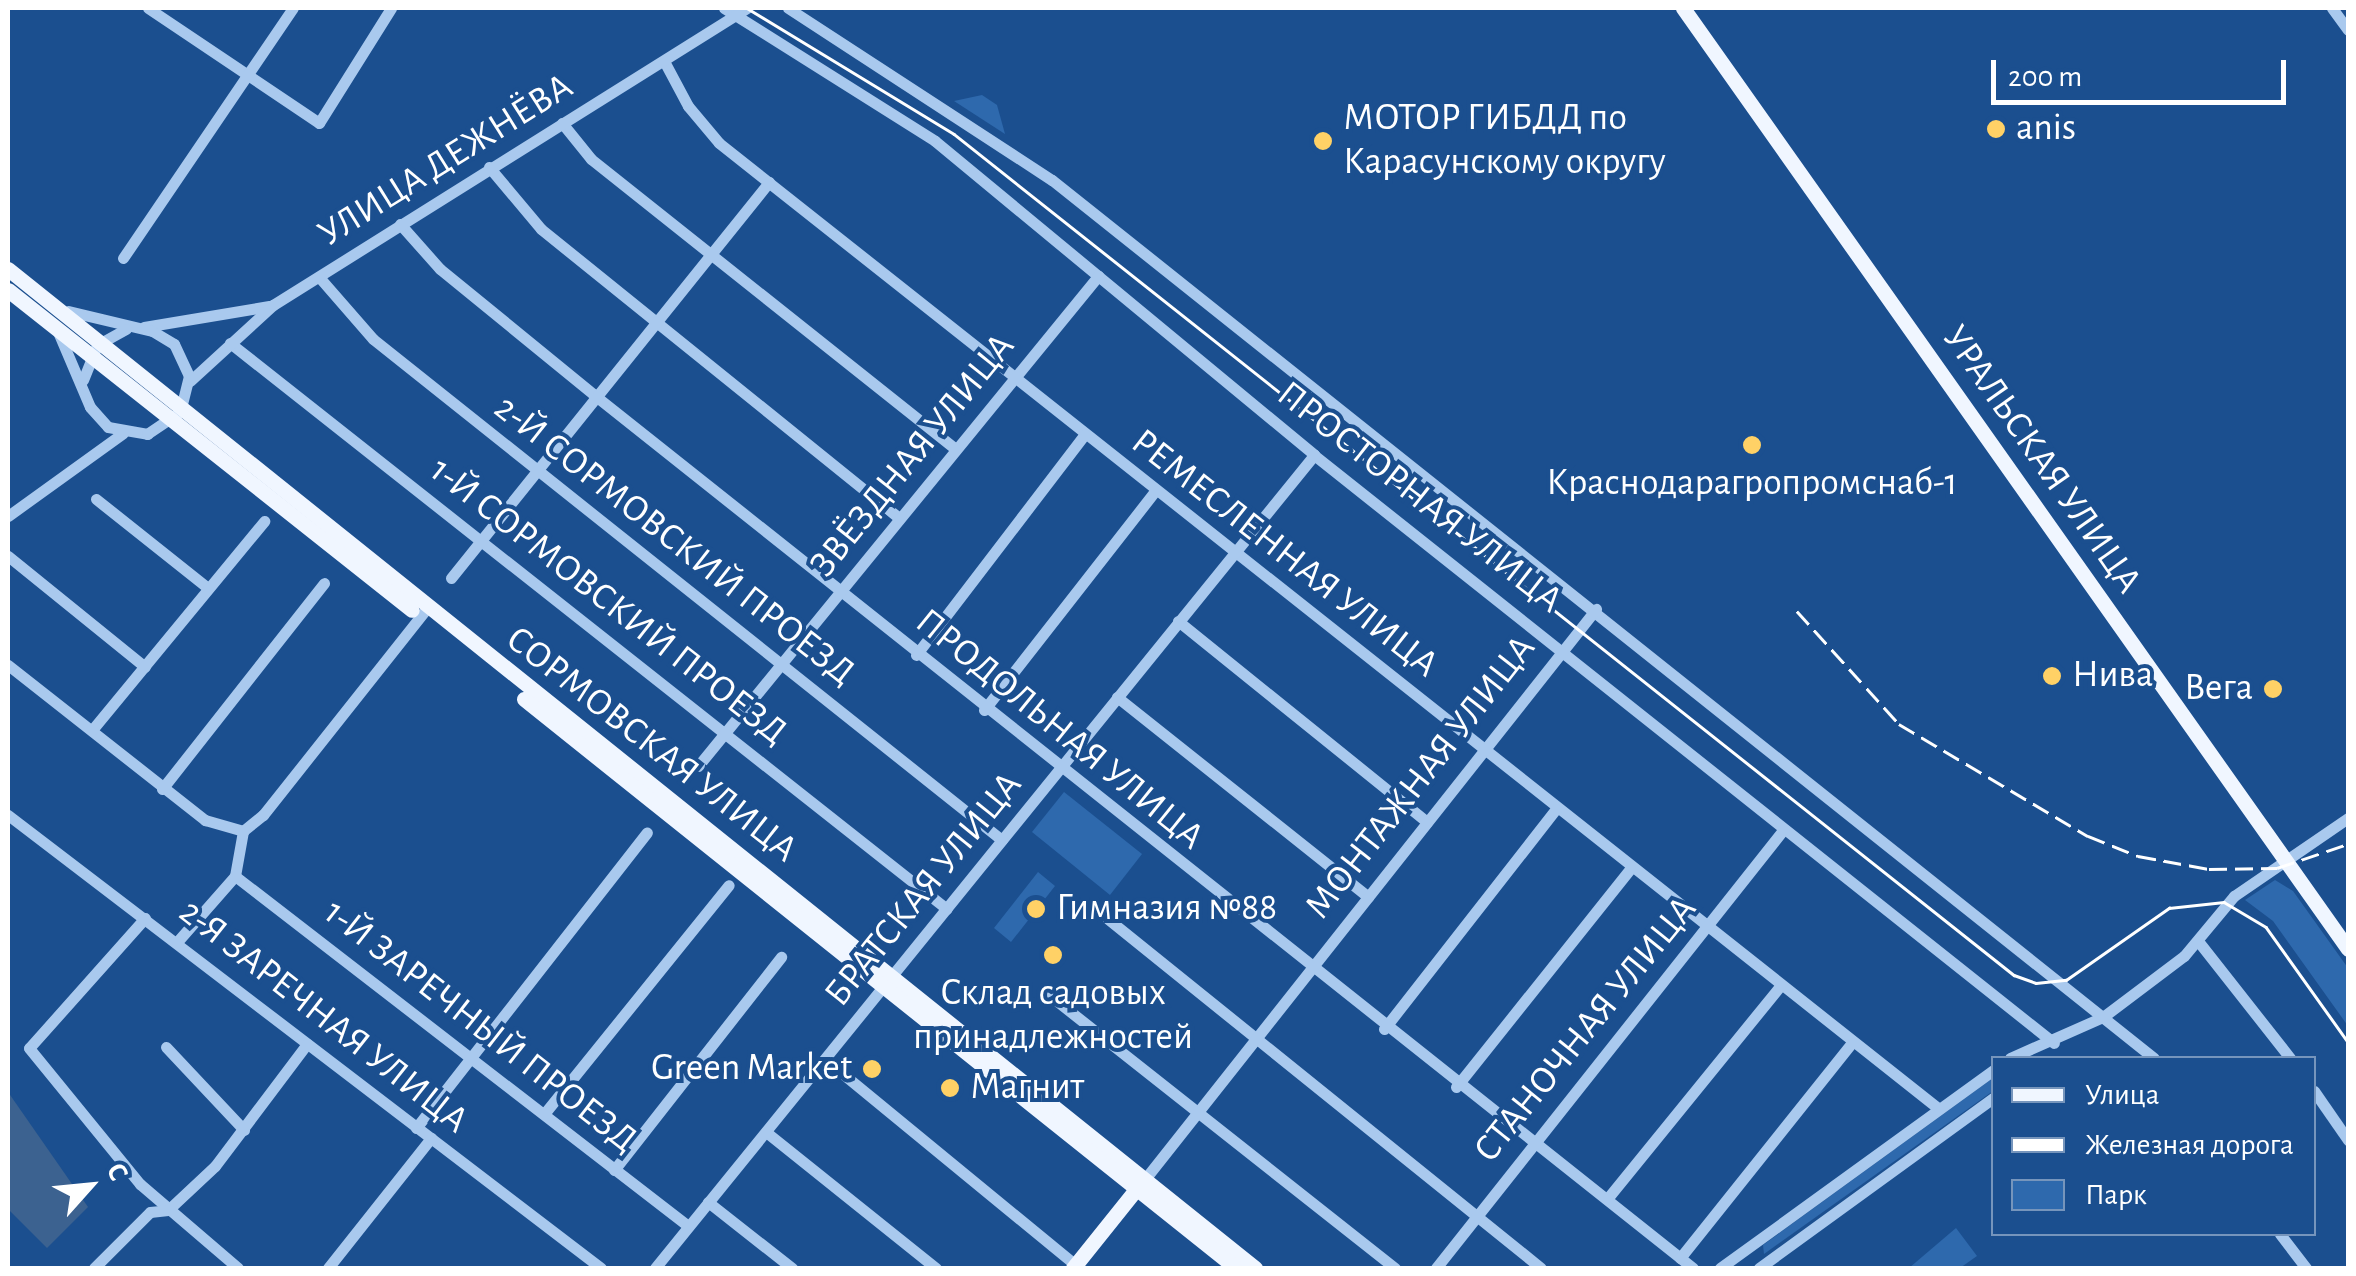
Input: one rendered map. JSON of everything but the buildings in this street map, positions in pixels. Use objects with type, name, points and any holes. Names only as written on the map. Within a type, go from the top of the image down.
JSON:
[{"type":"main road","name":"УРАЛЬСКАЯ УЛИЦА","points":[[1685,8],[2348,945]]},
{"type":"main road","name":"СОРМОВСКАЯ УЛИЦА","points":[[8,269],[93,350],[1140,1184],[1236,1268]]},
{"type":"main road","name":"СОРМОВСКАЯ УЛИЦА","points":[[8,290],[93,350]]},
{"type":"main road","name":"СОРМОВСКАЯ УЛИЦА","points":[[1140,1184],[1255,1268]]},
{"type":"main road","name":"МОНТАЖНАЯ УЛИЦА","points":[[1075,1267],[1140,1184]]},
{"type":"street","points":[[148,8],[319,123],[387,12],[372,8]]},
{"type":"street","points":[[123,258],[293,8]]},
{"type":"street","name":"ПРОСТОРНАЯ УЛИЦА","points":[[724,8],[742,11],[935,141],[1314,455],[2054,1043]]},
{"type":"street","name":"ПРОСТОРНАЯ УЛИЦА","points":[[788,8],[1052,180],[1596,609],[2152,1056]]},
{"type":"street","points":[[2332,8],[2348,30]]},
{"type":"street","name":"УЛИЦА ДЕЖНЁВА","points":[[190,381],[273,304],[742,11]]},
{"type":"street","name":"РЕМЕСЛЕННАЯ УЛИЦА","points":[[664,61],[701,124],[770,182],[1630,869],[1939,1109]]},
{"type":"street","points":[[562,123],[591,159],[954,448]]},
{"type":"street","points":[[489,167],[542,229],[651,322],[899,518]]},
{"type":"street","points":[[450,578],[651,322],[770,182]]},
{"type":"street","name":"ПРОДОЛЬНАЯ УЛИЦА","points":[[400,224],[440,270],[984,710],[1456,1086],[1693,1268]]},
{"type":"street","name":"ЗВЁЗДНАЯ УЛИЦА","points":[[698,766],[1098,276]]},
{"type":"street","name":"2-Й СОРМОВСКИЙ ПРОЕЗД","points":[[318,277],[373,339],[1002,840]]},
{"type":"street","points":[[26,285],[76,316],[131,328],[174,344],[190,381],[176,417],[147,434],[124,434],[96,416],[83,381],[54,326]]},
{"type":"street","points":[[83,381],[93,350],[131,328],[273,304]]},
{"type":"street","name":"1-Й СОРМОВСКИЙ ПРОЕЗД","points":[[230,344],[947,909]]},
{"type":"street","points":[[8,516],[124,434]]},
{"type":"street","points":[[916,655],[1085,434]]},
{"type":"street","name":"БРАТСКАЯ УЛИЦА","points":[[655,1268],[1314,455]]},
{"type":"street","points":[[984,710],[1156,491]]},
{"type":"street","points":[[96,499],[208,588]]},
{"type":"street","points":[[92,730],[264,520]]},
{"type":"street","points":[[8,556],[145,667]]},
{"type":"street","points":[[162,790],[324,583]]},
{"type":"street","name":"МОНТАЖНАЯ УЛИЦА","points":[[1140,1184],[1596,609]]},
{"type":"street","points":[[177,942],[235,876],[243,831],[263,816],[424,613]]},
{"type":"street","points":[[1178,621],[1427,822]]},
{"type":"street","points":[[8,665],[162,790],[205,820],[243,831]]},
{"type":"street","points":[[1117,696],[1368,897]]},
{"type":"street","points":[[1384,1029],[1556,809]]},
{"type":"street","name":"2-Я ЗАРЕЧНАЯ УЛИЦА","points":[[8,815],[601,1268]]},
{"type":"street","points":[[2016,1056],[2054,1043],[2103,1017],[2198,941],[2234,896],[2289,863],[2348,818]]},
{"type":"street","name":"СТАНОЧНАЯ УЛИЦА","points":[[1436,1268],[1784,829]]},
{"type":"street","points":[[416,1128],[469,1054],[647,832]]},
{"type":"street","points":[[1456,1086],[1630,869]]},
{"type":"street","name":"1-Й ЗАРЕЧНЫЙ ПРОЕЗД","points":[[235,876],[688,1226]]},
{"type":"street","points":[[544,1114],[730,885]]},
{"type":"street","points":[[146,918],[29,1048],[168,1210],[238,1268]]},
{"type":"street","points":[[1108,919],[1541,1268]]},
{"type":"street","points":[[2198,941],[2288,1056]]},
{"type":"street","points":[[614,1170],[781,956]]},
{"type":"street","points":[[1608,1199],[1780,986]]},
{"type":"street","points":[[1048,994],[1395,1268]]},
{"type":"street","points":[[2042,1056],[2054,1043]]},
{"type":"street","points":[[94,1268],[150,1212],[168,1210],[244,1130],[308,1044]]},
{"type":"street","points":[[1680,1258],[1851,1044]]},
{"type":"street","points":[[166,1046],[244,1130]]},
{"type":"street","points":[[826,1060],[1075,1267]]},
{"type":"street","points":[[1720,1268],[1991,1072]]},
{"type":"street","points":[[2316,1094],[2348,1140]]},
{"type":"street","points":[[1740,1254],[1756,1268],[1991,1100]]},
{"type":"street","points":[[766,1132],[936,1268]]},
{"type":"street","points":[[328,1268],[431,1138]]},
{"type":"street","points":[[708,1202],[792,1268]]},
{"type":"street","points":[[2282,1236],[2306,1268]]},
{"type":"green space","points":[[982,95],[997,105],[1005,134],[954,101]]},
{"type":"green space","points":[[1064,792],[1142,854],[1110,895],[1032,832]]},
{"type":"green space","points":[[1038,872],[1055,886],[1011,942],[994,928]]},
{"type":"green space","points":[[2275,880],[2293,891],[2348,968],[2348,1026],[2273,921],[2245,900]]},
{"type":"green space","points":[[1991,1079],[1991,1092],[1764,1254],[1763,1245]]},
{"type":"green space","points":[[1956,1228],[1977,1256],[1960,1268],[1909,1268]]},
{"type":"shaded area","points":[[8,1092],[88,1207],[47,1248],[8,1209]]},
{"type":"tram line","points":[[747,8],[954,134],[2014,975],[2036,983],[2066,980],[2169,908],[2224,902],[2266,927],[2348,1042]]},
{"type":"railway","points":[[1797,611],[1899,724],[2088,836],[2138,856],[2209,869],[2277,868],[2348,844]]},
{"type":"place","name":"anis","points":[[1996,129]]},
{"type":"place","name":"МОТОР ГИБДД по Карасунскому округу","points":[[1323,141]]},
{"type":"place","name":"Краснодарагропромснаб-1","points":[[1752,445]]},
{"type":"place","name":"Нива","points":[[2052,676]]},
{"type":"place","name":"Вега","points":[[2273,689]]},
{"type":"place","name":"Гимназия №88","points":[[1036,909]]},
{"type":"place","name":"Склад садовых принадлежностей","points":[[1053,955]]},
{"type":"place","name":"Green Market","points":[[872,1069]]},
{"type":"place","name":"Магнит","points":[[950,1088]]}]
